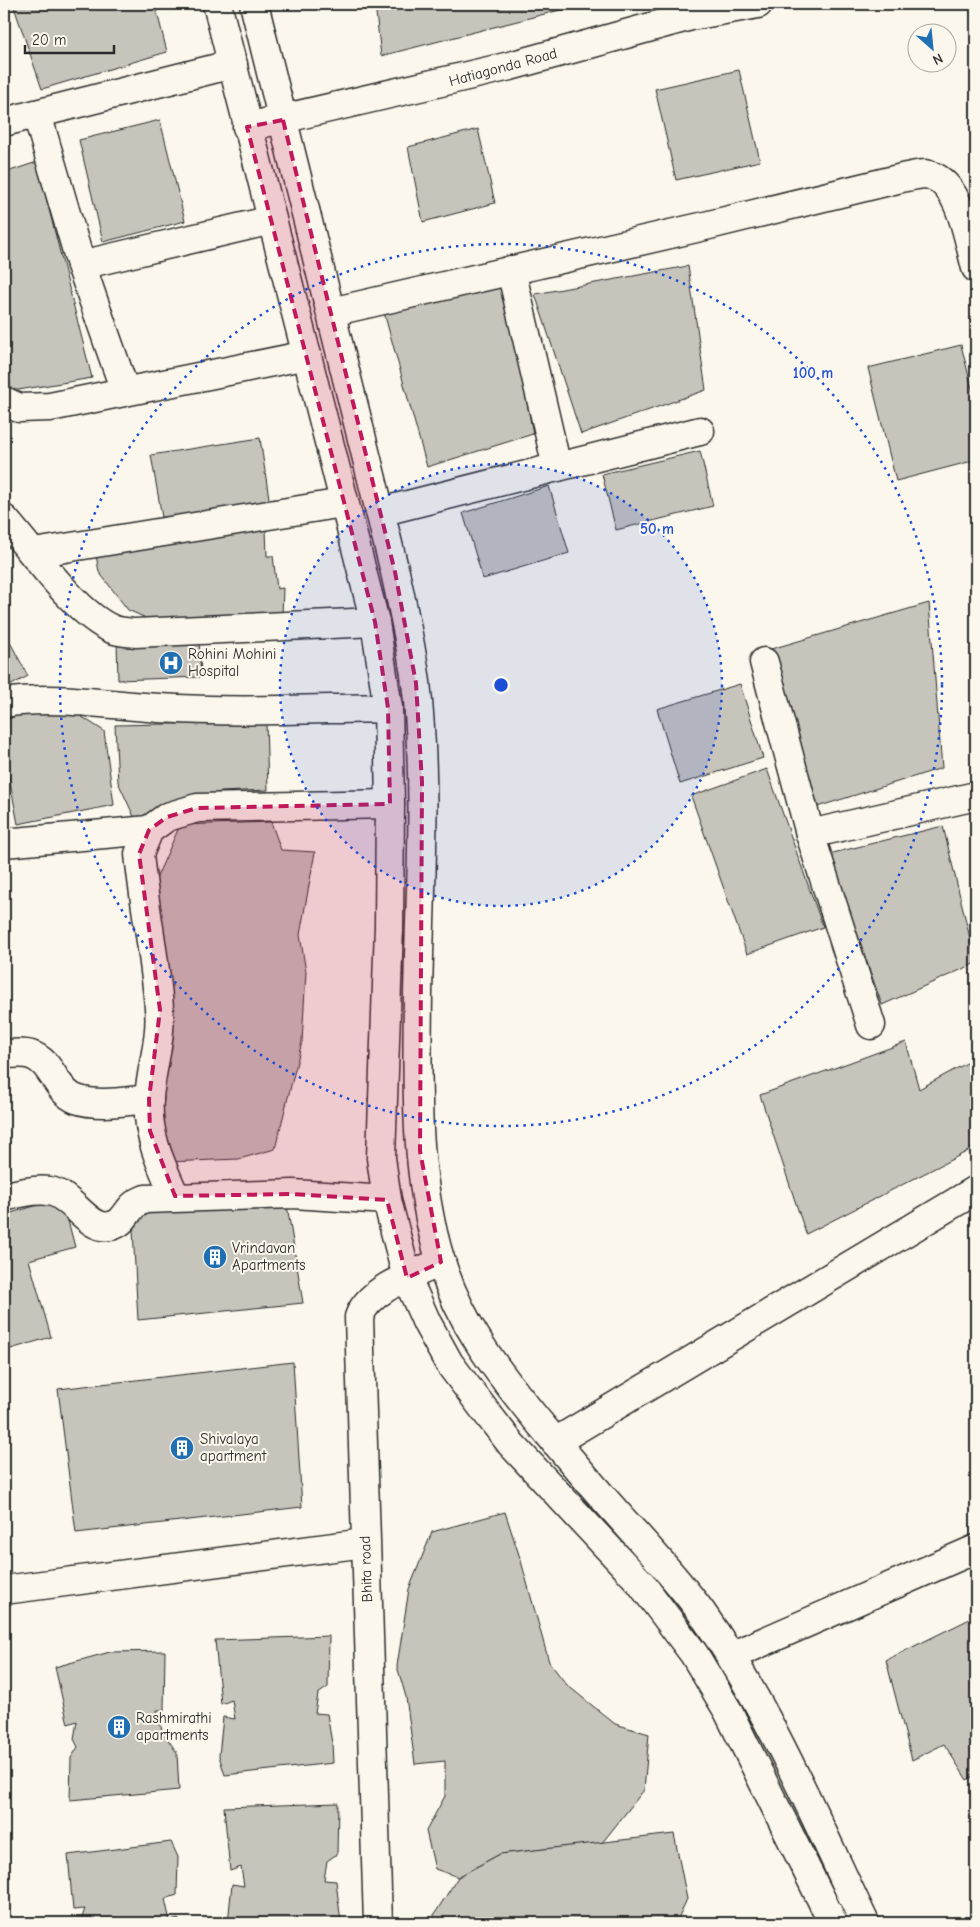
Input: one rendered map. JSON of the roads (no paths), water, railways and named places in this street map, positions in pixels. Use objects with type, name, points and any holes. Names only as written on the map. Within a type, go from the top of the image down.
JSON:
[{"type":"street","points":[[217,4],[247,127],[308,355],[343,503],[375,622],[388,708],[390,926],[381,1158],[387,1200],[408,1278],[427,1323],[449,1363],[483,1408],[511,1444],[640,1582],[694,1654],[728,1711],[833,1923]]},
{"type":"street","points":[[254,4],[406,621],[416,684],[422,782],[417,1080],[420,1151],[428,1206],[441,1262],[462,1313],[488,1360],[585,1478],[666,1566],[731,1656],[758,1703],[865,1923]]},
{"type":"street","name":"Hatiagonda Road","points":[[247,127],[510,66],[692,16],[758,4]]},
{"type":"street","points":[[4,122],[233,64]]},
{"type":"street","points":[[37,114],[81,266],[125,391]]},
{"type":"street","points":[[331,312],[705,226],[906,176],[925,174],[942,180],[953,194],[976,268]]},
{"type":"street","points":[[81,266],[272,220]]},
{"type":"street","points":[[511,270],[557,467]]},
{"type":"street","points":[[4,401],[19,408],[50,406],[308,355]]},
{"type":"street","points":[[380,512],[700,431]]},
{"type":"street","points":[[34,553],[343,503]]},
{"type":"street","points":[[4,519],[74,599],[95,618],[113,630],[135,633],[375,622]]},
{"type":"street","points":[[764,662],[810,834],[870,1026]]},
{"type":"street","points":[[4,703],[18,701],[88,702],[160,708],[210,709],[388,708]]},
{"type":"street","points":[[810,834],[976,796]]},
{"type":"street","points":[[4,843],[149,830],[167,817],[197,808],[390,804]]},
{"type":"street","points":[[149,830],[139,854],[160,1010],[157,1054],[149,1099],[150,1131],[158,1158],[175,1196]]},
{"type":"street","points":[[4,1054],[29,1054],[43,1061],[63,1089],[75,1099],[96,1104],[149,1099]]},
{"type":"street","points":[[556,1442],[976,1190]]},
{"type":"street","points":[[4,1197],[28,1191],[50,1191],[67,1199],[98,1226],[108,1227],[117,1224],[133,1206],[145,1199],[175,1196],[293,1194],[387,1200]]},
{"type":"street","name":"Bhita road","points":[[378,1923],[359,1317],[362,1308],[375,1294],[441,1262]]},
{"type":"street","points":[[4,1590],[365,1543]]},
{"type":"street","points":[[731,1656],[976,1549]]},
{"type":"place","name":"Rohini Mohini Hospital","points":[[171,663]]},
{"type":"place","name":"Vrindavan Apartments","points":[[215,1257]]},
{"type":"place","name":"Shivalaya apartment","points":[[182,1448]]},
{"type":"place","name":"Rashmirathi apartments","points":[[119,1727]]}]
